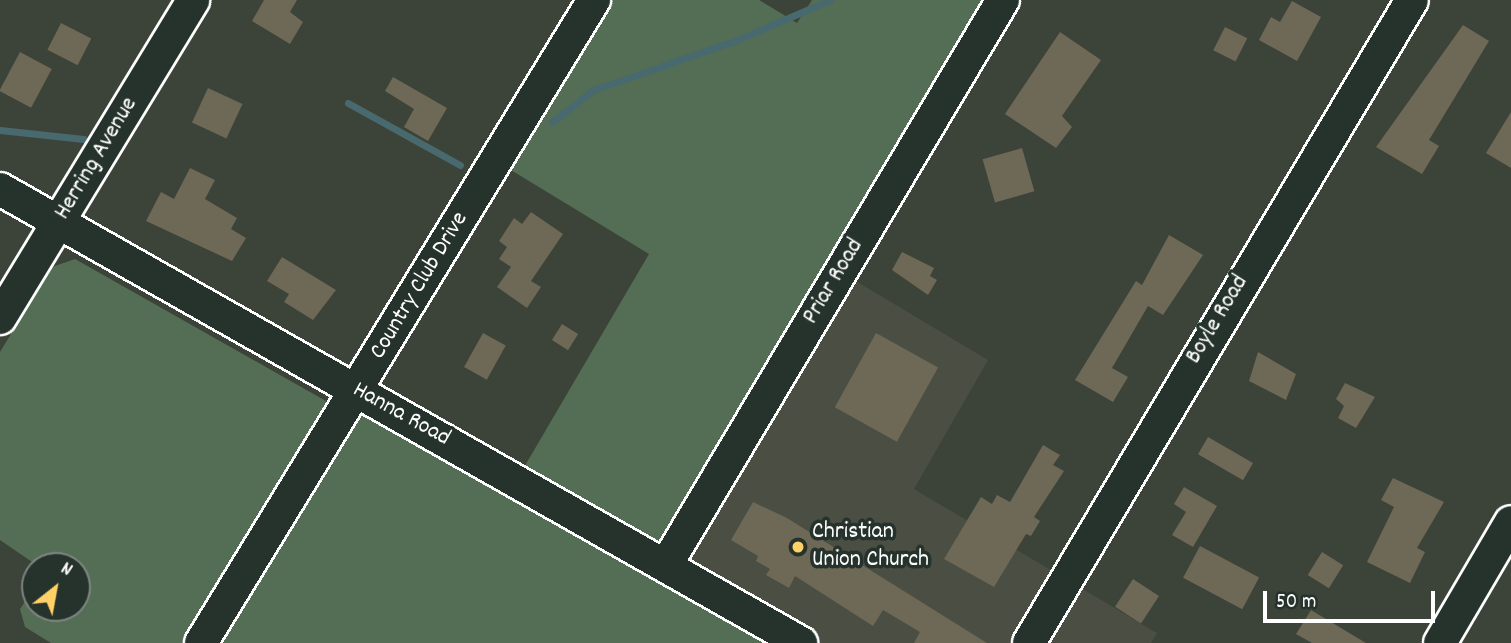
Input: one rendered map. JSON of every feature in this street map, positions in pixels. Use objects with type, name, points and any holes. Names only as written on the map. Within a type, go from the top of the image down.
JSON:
[{"type":"street","name":"Herring Avenue","points":[[0,318],[193,0]]},
{"type":"street","name":"Country Club Drive","points":[[201,643],[594,0]]},
{"type":"street","name":"Priar Road","points":[[666,565],[1003,0]]},
{"type":"street","name":"Boyle Road","points":[[1029,643],[1412,0]]},
{"type":"street","name":"Hanna Road","points":[[0,189],[801,643]]},
{"type":"street","points":[[1440,643],[1511,522]]},
{"type":"shaded area","points":[[834,268],[988,360],[914,489],[1157,633],[1151,643],[775,643],[662,549]]},
{"type":"green space","points":[[608,0],[759,0],[797,23],[812,0],[998,0],[662,549],[523,469],[649,254],[506,167]]},
{"type":"green space","points":[[75,259],[333,405],[188,643],[51,643],[25,627],[24,622],[91,622],[91,552],[21,552],[21,554],[0,540],[0,352],[52,267]]},
{"type":"green space","points":[[358,413],[392,428],[775,643],[220,643]]},
{"type":"building","points":[[264,0],[297,0],[290,12],[303,22],[290,44],[252,21]]},
{"type":"building","points":[[1292,1],[1321,17],[1297,61],[1259,40],[1271,17],[1280,22]]},
{"type":"building","points":[[61,23],[91,38],[78,65],[47,50]]},
{"type":"building","points":[[1463,25],[1489,41],[1429,140],[1439,146],[1422,174],[1376,147]]},
{"type":"building","points":[[1225,27],[1247,38],[1235,62],[1213,50]]},
{"type":"building","points":[[1060,32],[1101,60],[1062,116],[1072,127],[1056,148],[1005,114]]},
{"type":"building","points":[[20,52],[52,69],[31,108],[0,91]]},
{"type":"building","points":[[393,77],[447,108],[428,141],[404,127],[414,109],[385,91]]},
{"type":"building","points":[[208,88],[242,104],[226,138],[192,122]]},
{"type":"building","points":[[1511,112],[1511,168],[1486,153]]},
{"type":"building","points":[[1022,148],[1034,191],[995,203],[983,159]]},
{"type":"building","points":[[190,168],[215,180],[205,199],[237,218],[231,229],[246,238],[232,261],[146,221],[161,192],[174,199]]},
{"type":"building","points":[[531,212],[563,234],[531,281],[541,287],[527,308],[497,287],[511,267],[499,259],[507,247],[499,241],[514,218],[522,224]]},
{"type":"building","points":[[1169,235],[1203,255],[1163,315],[1148,306],[1112,368],[1128,377],[1113,402],[1075,380],[1136,281],[1142,285]]},
{"type":"building","points":[[902,252],[934,268],[930,276],[937,280],[928,295],[892,270]]},
{"type":"building","points":[[282,257],[336,290],[313,320],[284,302],[289,294],[267,281]]},
{"type":"building","points":[[562,324],[578,334],[568,350],[552,340]]},
{"type":"building","points":[[483,333],[506,346],[487,380],[464,367]]},
{"type":"building","points":[[876,333],[938,367],[897,442],[835,407]]},
{"type":"building","points":[[1258,352],[1296,374],[1286,400],[1249,381]]},
{"type":"building","points":[[1345,383],[1375,397],[1356,428],[1338,418],[1344,406],[1336,399]]},
{"type":"building","points":[[1208,437],[1253,463],[1243,480],[1198,454]]},
{"type":"building","points":[[1043,445],[1060,455],[1053,465],[1064,471],[1034,517],[1040,521],[1031,536],[1026,534],[994,587],[944,559],[981,497],[992,504],[997,495],[1010,502]]},
{"type":"building","points":[[1393,478],[1444,502],[1417,548],[1425,552],[1410,583],[1367,562],[1394,507],[1381,500]]},
{"type":"building","points":[[1184,487],[1217,506],[1193,547],[1172,535],[1186,512],[1174,504]]},
{"type":"building","points":[[753,502],[787,518],[987,643],[914,643],[920,632],[883,610],[873,626],[795,576],[789,588],[766,575],[770,569],[756,561],[758,556],[731,540]]},
{"type":"building","points":[[1200,546],[1259,577],[1242,609],[1183,578]]},
{"type":"building","points":[[1322,552],[1343,565],[1329,588],[1308,575]]},
{"type":"building","points":[[1133,579],[1159,596],[1141,624],[1115,607]]},
{"type":"building","points":[[1311,610],[1366,643],[1312,643],[1296,634]]},
{"type":"waterway","points":[[552,122],[593,90],[732,42],[830,0]]},
{"type":"waterway","points":[[348,103],[460,165]]},
{"type":"waterway","points":[[0,130],[84,139]]},
{"type":"place","name":"Christian Union Church","points":[[798,547]]}]
